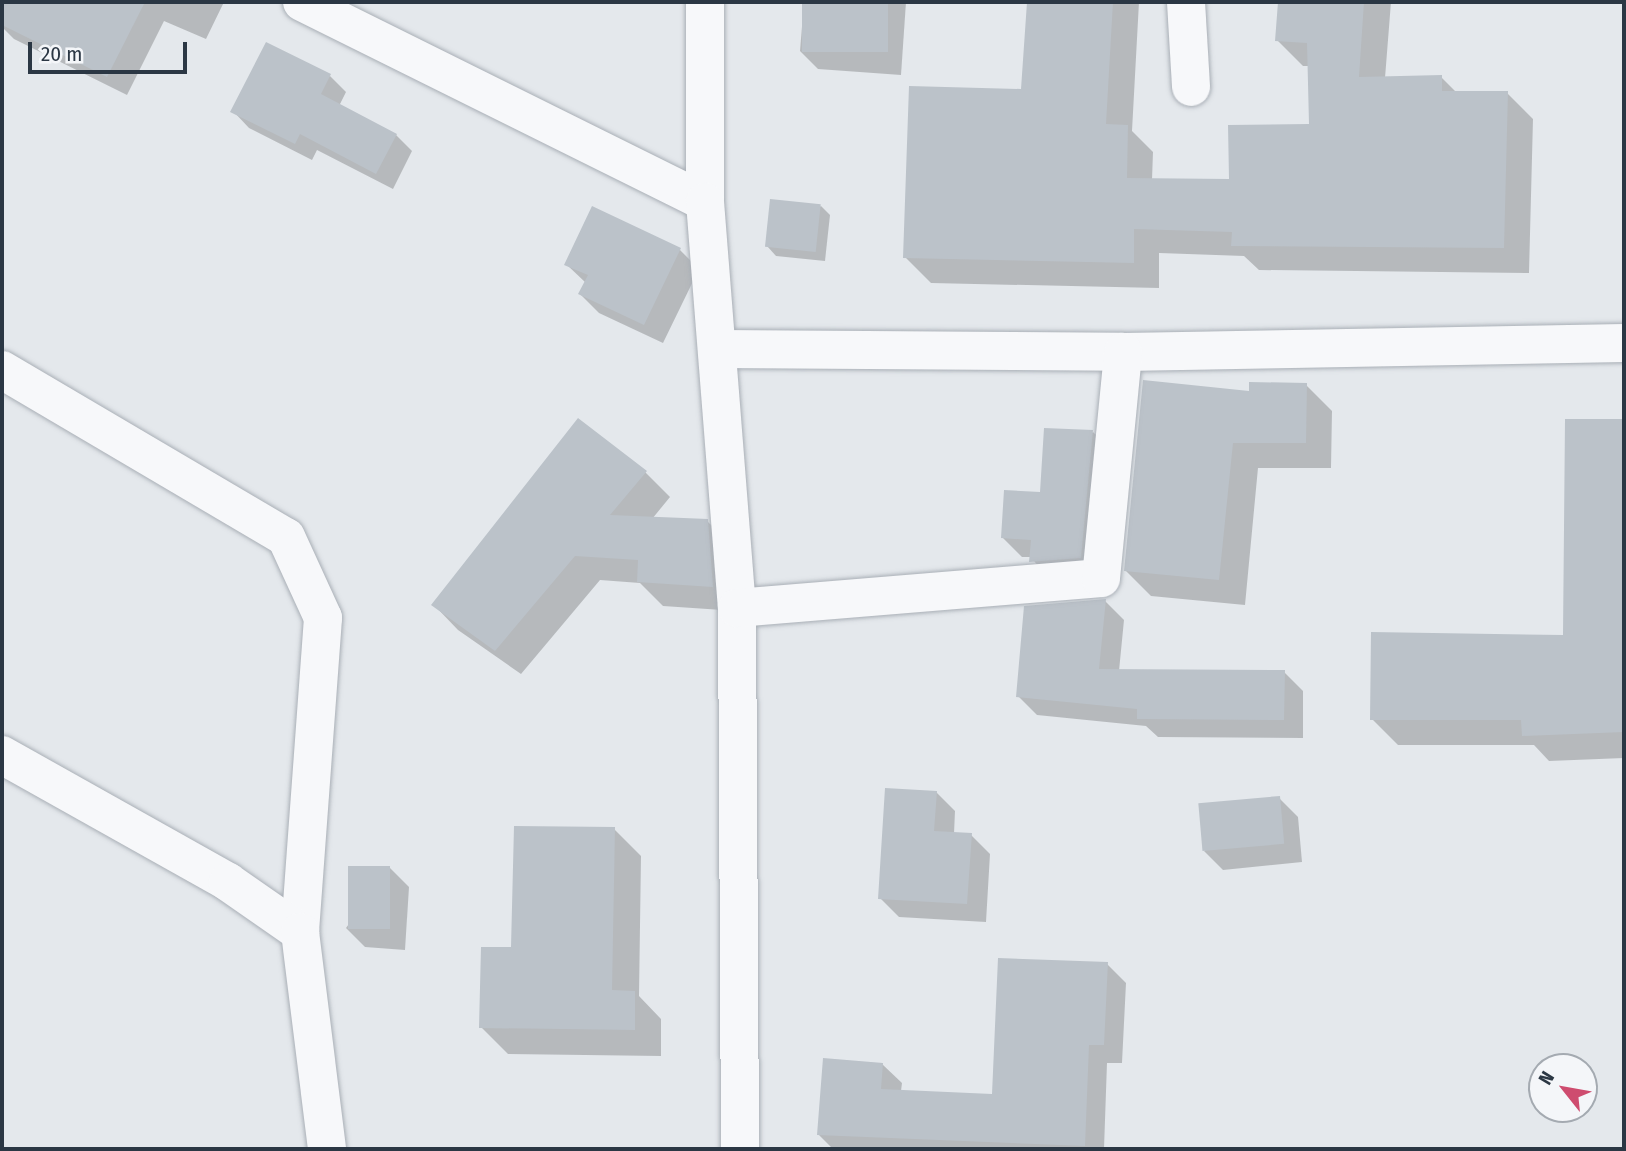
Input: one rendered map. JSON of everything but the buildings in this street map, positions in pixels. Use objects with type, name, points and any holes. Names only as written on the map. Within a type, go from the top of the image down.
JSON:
[{"type":"street","points":[[302,2],[705,202]]},
{"type":"street","points":[[705,2],[705,202],[719,349],[737,608],[740,1149]]},
{"type":"street","points":[[1186,2],[1191,87]]},
{"type":"street","points":[[719,349],[1123,352],[1624,343]]},
{"type":"street","points":[[737,608],[1101,578],[1123,352]]},
{"type":"street","points":[[2,370],[286,537],[323,618],[300,932],[327,1149]]},
{"type":"street","points":[[2,755],[228,882],[300,932]]}]
